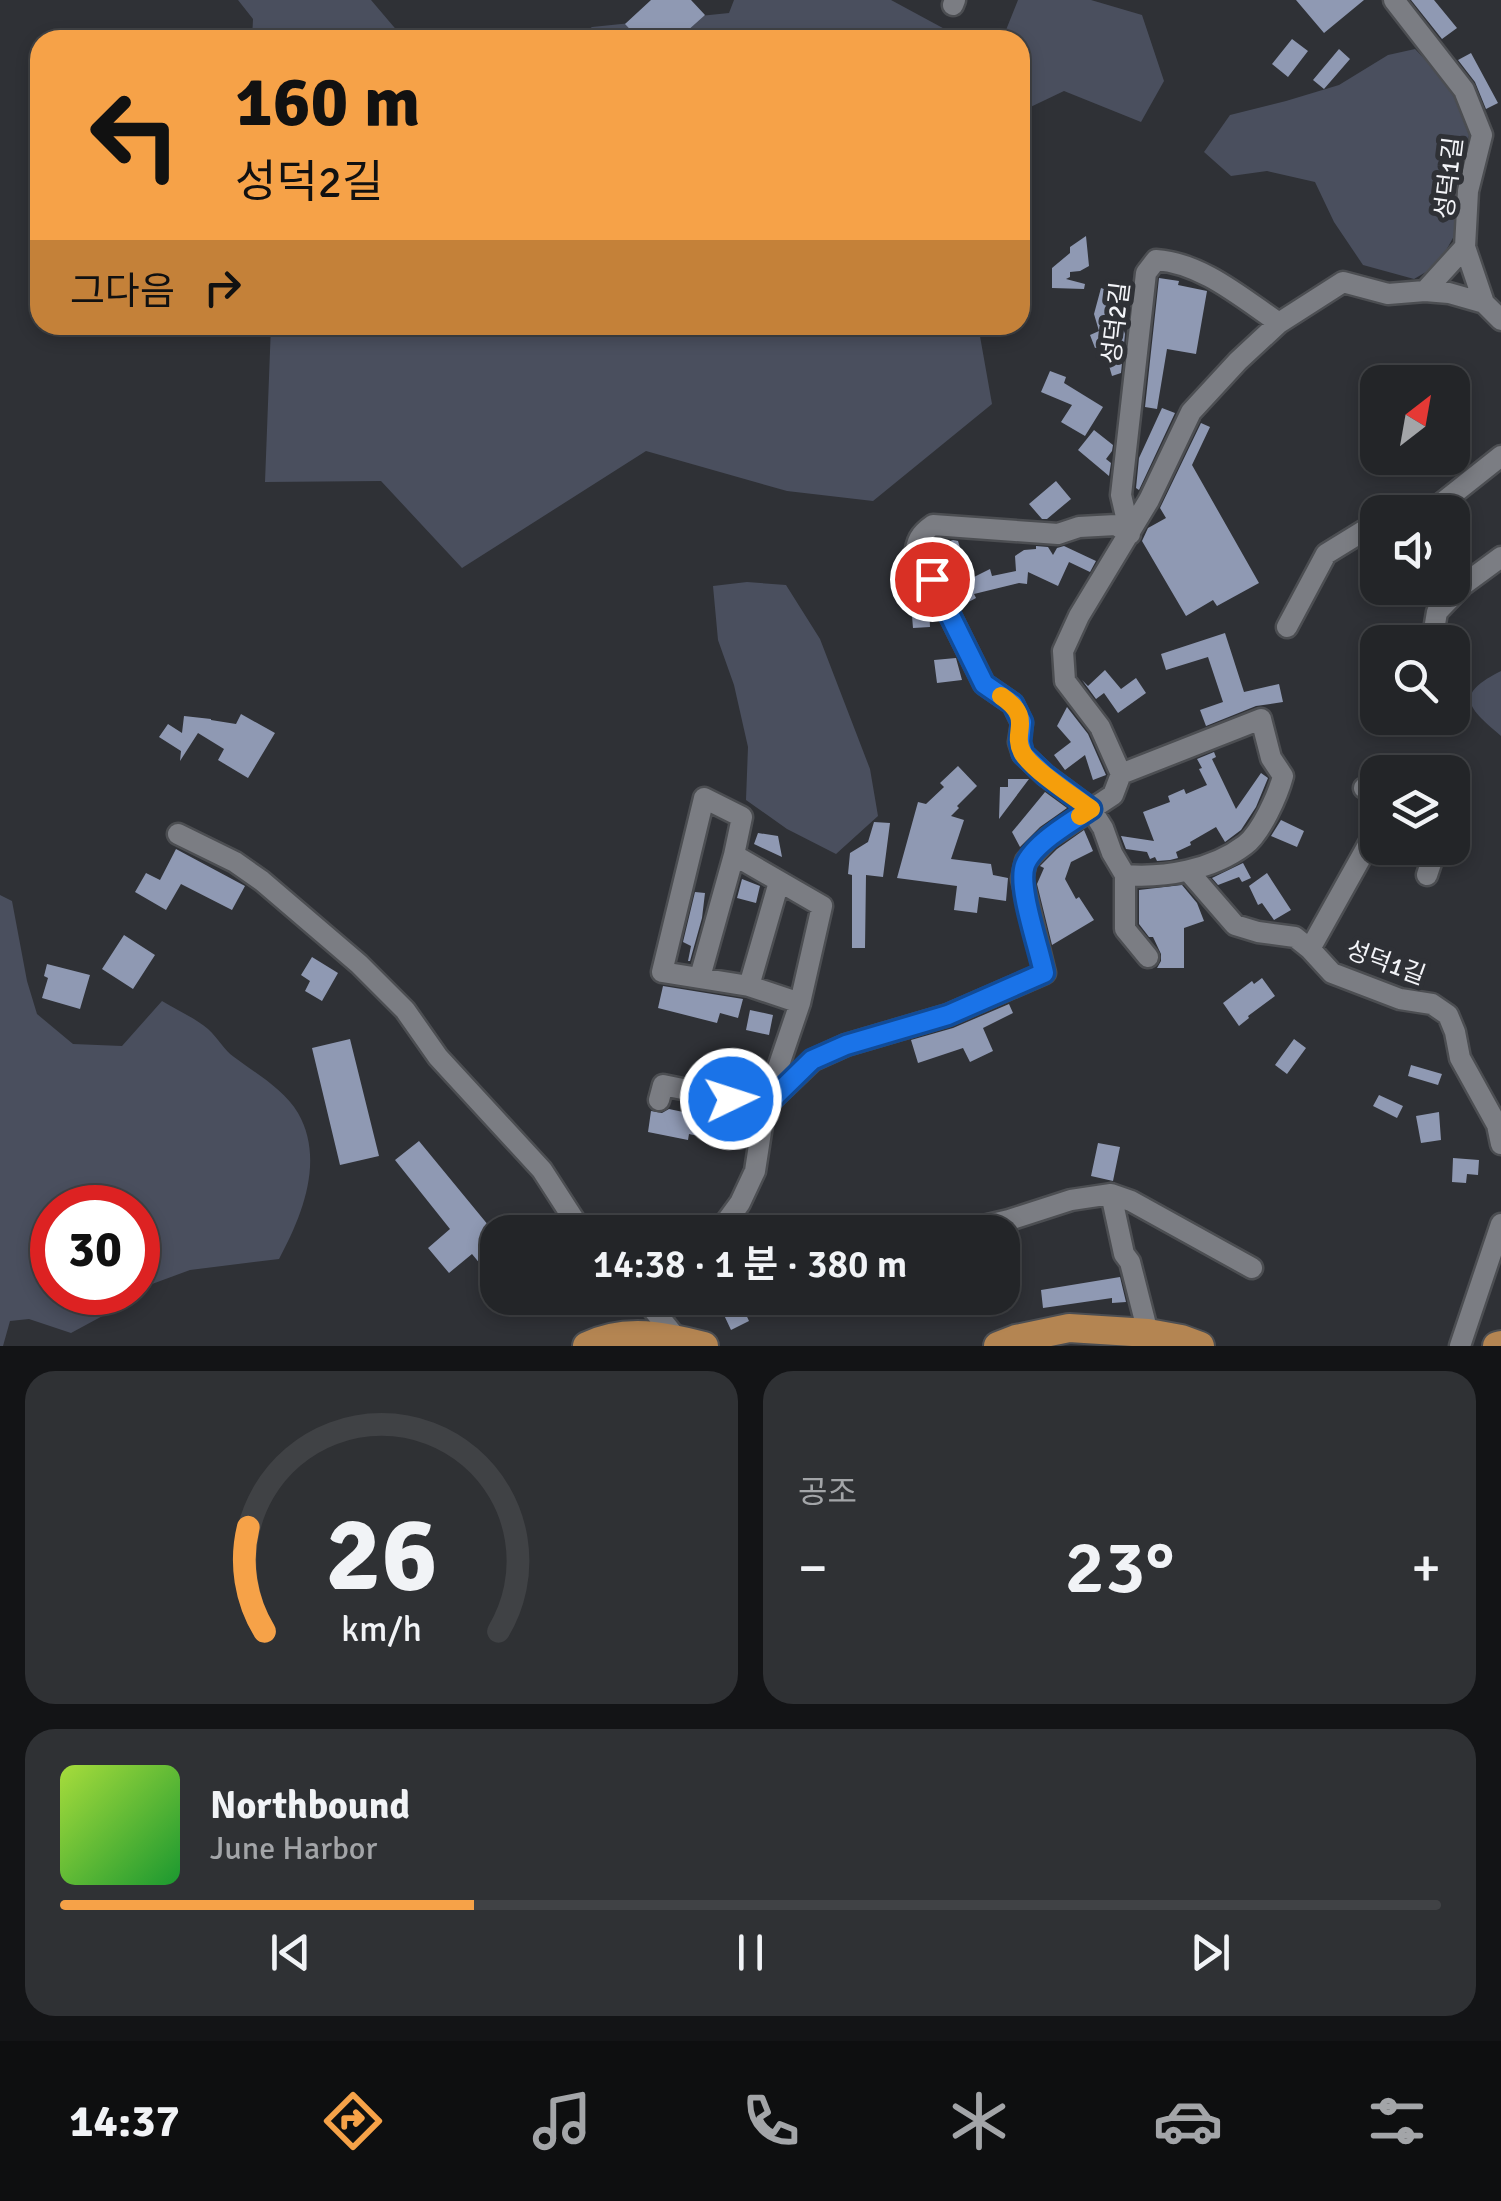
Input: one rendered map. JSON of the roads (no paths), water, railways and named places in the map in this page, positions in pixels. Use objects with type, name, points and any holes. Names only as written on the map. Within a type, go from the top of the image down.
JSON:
[{"type":"main road","points":[[998,1346],[1069,1328],[1148,1333],[1200,1346]]},
{"type":"main road","points":[[586,1346],[642,1333],[704,1346]]},
{"type":"street","name":"성덕1길","points":[[1394,0],[1464,90],[1482,134],[1468,191],[1465,247],[1484,303],[1501,320]]},
{"type":"street","points":[[1425,291],[1465,247]]},
{"type":"street","name":"성덕2길","points":[[1130,534],[1121,495],[1146,273],[1156,260],[1196,270],[1279,322]]},
{"type":"street","points":[[765,1106],[812,1060],[846,1045],[948,1015],[1044,973],[1022,879],[1026,860],[1048,838],[1113,795],[1121,774],[1100,727],[1066,681],[1063,651],[1086,603],[1130,534],[1191,412],[1279,322],[1342,282],[1388,294],[1449,293],[1484,303]]},
{"type":"street","points":[[1452,495],[1501,456]]},
{"type":"street","points":[[1130,534],[1116,525],[1079,527],[1058,534],[933,525],[921,533],[915,557],[932,579],[984,684],[1013,704],[1022,722],[1023,754],[1091,809],[1103,828],[1125,875],[1125,929],[1148,957]]},
{"type":"street","points":[[1287,627],[1326,554],[1360,533]]},
{"type":"street","points":[[1435,625],[1437,612],[1463,585],[1501,557]]},
{"type":"street","points":[[1121,774],[1260,719],[1270,758],[1283,776],[1271,809],[1248,843],[1190,872],[1151,877],[1125,875]]},
{"type":"street","points":[[700,977],[742,816],[704,798],[662,972],[749,986],[800,1003]]},
{"type":"street","points":[[178,834],[208,846],[248,872],[359,964],[406,1010],[438,1057],[542,1170],[571,1215]]},
{"type":"street","points":[[731,1215],[755,1171],[765,1106],[800,1003],[822,906],[734,856]]},
{"type":"street","name":"성덕1길","points":[[1360,860],[1310,950],[1332,973],[1400,999],[1432,1004],[1448,1015],[1456,1032],[1460,1058],[1497,1126],[1501,1144]]},
{"type":"street","points":[[1427,875],[1430,865]]},
{"type":"street","points":[[1190,872],[1235,925],[1294,937],[1310,950]]},
{"type":"street","points":[[749,986],[779,882]]},
{"type":"street","points":[[659,1100],[663,1085],[765,1106]]},
{"type":"street","points":[[1111,1194],[1148,1333]]},
{"type":"street","points":[[1020,1217],[1072,1200],[1111,1194],[1132,1201],[1252,1268]]},
{"type":"street","points":[[1460,1346],[1501,1224]]},
{"type":"street","points":[[657,1315],[676,1339]]}]
